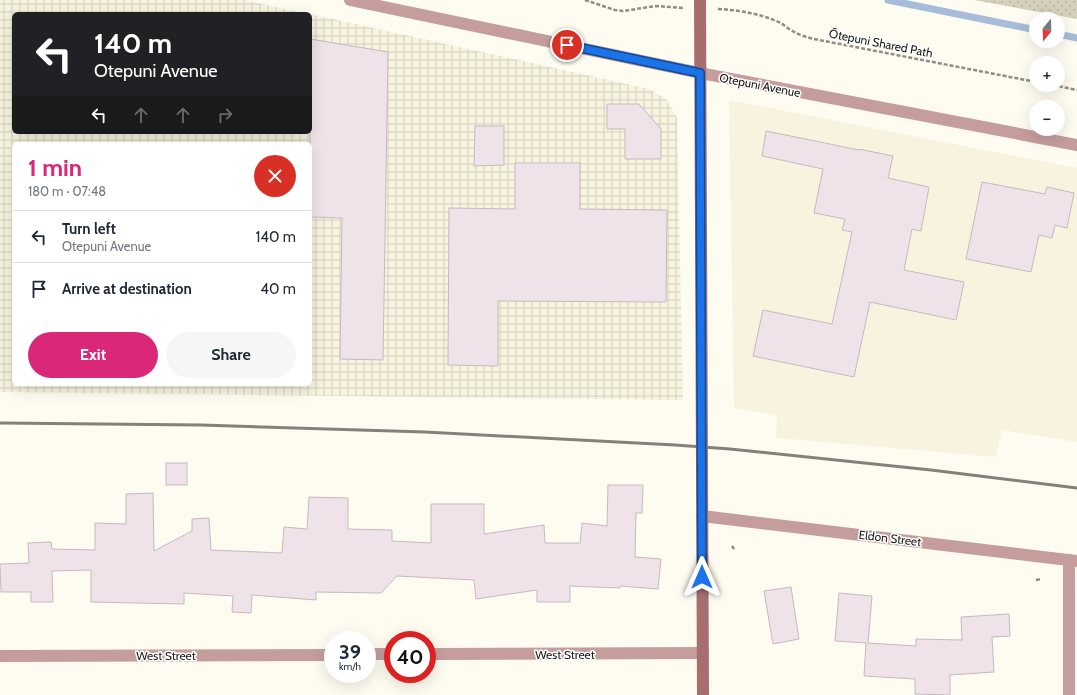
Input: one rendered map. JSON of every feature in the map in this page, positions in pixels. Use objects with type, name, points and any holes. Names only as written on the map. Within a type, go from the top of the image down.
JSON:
[{"type":"street","name":"Otepuni Avenue","points":[[350,0],[700,73],[1077,145]]},
{"type":"street","points":[[700,0],[703,695]]},
{"type":"street","name":"Eldon Street","points":[[702,516],[1073,560]]},
{"type":"street","points":[[1069,695],[1073,560]]},
{"type":"street","name":"West Street","points":[[436,654],[703,653]]},
{"type":"street","name":"West Street","points":[[0,656],[324,654]]},
{"type":"path","points":[[586,0],[622,11],[656,6],[670,7]]},
{"type":"path","name":"Ōtepuni Shared Path","points":[[728,10],[760,15],[783,24],[802,36],[814,39],[1029,81]]},
{"type":"path","points":[[1065,88],[1077,90]]},
{"type":"path","points":[[1036,580],[1041,579]]},
{"type":"shaded area","points":[[0,0],[244,0],[299,12],[12,12],[12,134],[312,134],[312,14],[649,89],[666,99],[677,118],[683,400],[0,392]]},
{"type":"shaded area","points":[[974,0],[1077,0],[1077,19],[1065,17],[1065,12],[1039,12]]},
{"type":"shaded area","points":[[729,100],[1077,168],[1077,442],[1002,430],[996,457],[776,438],[777,415],[734,408]]},
{"type":"building","points":[[312,39],[388,52],[383,360],[340,359],[342,218],[312,217],[312,142],[310,142],[310,134],[312,134]]},
{"type":"building","points":[[607,104],[639,104],[661,129],[661,159],[625,159],[625,129],[607,129]]},
{"type":"building","points":[[475,126],[504,126],[504,165],[474,166]]},
{"type":"building","points":[[766,131],[893,156],[888,178],[929,187],[921,231],[912,229],[904,270],[964,282],[956,320],[870,302],[854,377],[753,356],[763,310],[832,324],[852,232],[842,230],[845,219],[814,213],[823,169],[762,156]]},
{"type":"building","points":[[515,163],[580,163],[580,209],[667,210],[666,302],[498,301],[498,366],[448,365],[449,208],[515,209]]},
{"type":"building","points":[[982,182],[1045,194],[1047,187],[1074,193],[1067,228],[1055,225],[1052,238],[1039,235],[1031,272],[966,259]]},
{"type":"building","points":[[166,463],[187,463],[187,485],[166,485]]},
{"type":"building","points":[[608,485],[643,485],[642,513],[636,513],[635,557],[661,559],[658,589],[620,586],[620,588],[570,586],[570,602],[537,602],[537,590],[476,599],[474,580],[397,576],[381,593],[316,592],[316,600],[252,595],[251,613],[232,612],[233,596],[184,593],[184,604],[91,602],[91,570],[52,571],[53,602],[31,602],[31,592],[1,592],[0,564],[29,563],[28,543],[51,542],[52,549],[95,550],[95,523],[126,524],[126,494],[153,493],[154,551],[192,531],[192,519],[209,518],[211,550],[282,553],[284,527],[307,529],[309,497],[348,498],[348,529],[392,530],[392,541],[431,543],[431,504],[484,504],[484,534],[544,525],[545,543],[580,543],[582,523],[607,526]]},
{"type":"building","points":[[791,587],[799,639],[773,644],[764,591]]},
{"type":"building","points":[[839,593],[872,596],[868,643],[916,646],[916,639],[962,640],[961,617],[1009,614],[1010,636],[992,637],[994,672],[950,675],[950,695],[915,694],[915,679],[864,676],[866,643],[835,641]]},
{"type":"waterway","points":[[888,0],[1029,29]]},
{"type":"waterway","points":[[1065,35],[1077,38]]},
{"type":"railway","points":[[0,423],[201,425],[425,432],[675,445],[730,449],[931,470],[1077,488]]},
{"type":"route","points":[[567,45],[700,73],[702,577]]}]
